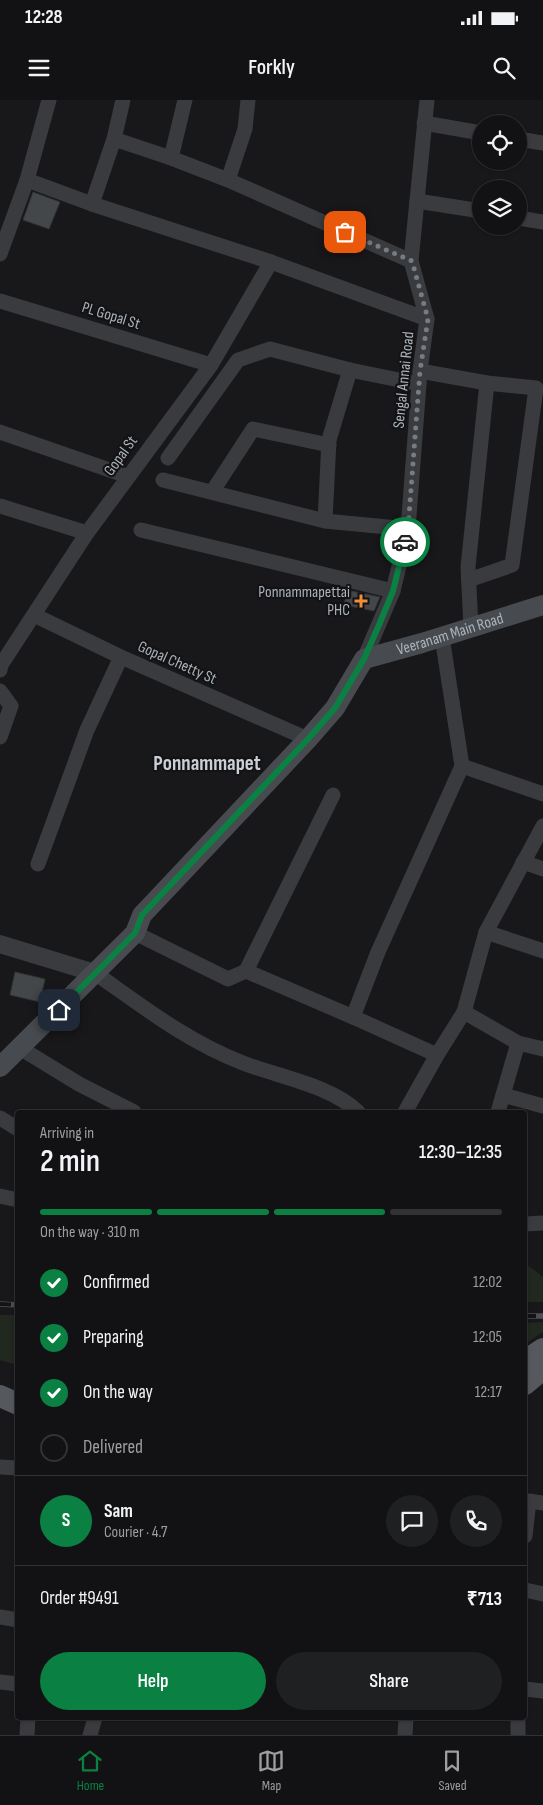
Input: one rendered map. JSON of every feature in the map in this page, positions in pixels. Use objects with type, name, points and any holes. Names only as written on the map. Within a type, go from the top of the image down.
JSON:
[{"type":"main road","name":"Veeranam Main Road","points":[[364,659],[442,637],[543,604]]},
{"type":"main road","points":[[0,1066],[135,933],[142,915],[335,708],[364,659]]},
{"type":"main road","points":[[527,1360],[543,1350]]},
{"type":"main road","points":[[527,1382],[543,1369]]},
{"type":"main road","points":[[0,1382],[15,1389]]},
{"type":"main road","points":[[0,1396],[15,1403]]},
{"type":"street","points":[[0,254],[7,210],[27,180],[49,100]]},
{"type":"street","points":[[92,204],[114,139],[123,100]]},
{"type":"street","points":[[171,158],[185,100]]},
{"type":"street","points":[[228,180],[245,129],[248,100]]},
{"type":"street","name":"Sengal Annai Road","points":[[364,659],[393,591],[408,529],[420,378],[428,319],[412,261],[425,100]]},
{"type":"street","points":[[424,123],[472,131]]},
{"type":"street","points":[[114,139],[228,180],[412,261]]},
{"type":"street","points":[[527,141],[543,144]]},
{"type":"street","points":[[27,180],[92,204],[270,262],[428,319]]},
{"type":"street","points":[[417,201],[472,210]]},
{"type":"street","points":[[527,219],[543,222]]},
{"type":"street","name":"Gopal St","points":[[0,670],[2,664],[87,533],[211,365],[270,262]]},
{"type":"street","name":"PL Gopal St","points":[[0,301],[211,365]]},
{"type":"street","points":[[168,458],[238,360],[270,349],[350,370],[536,388],[512,565],[469,580]]},
{"type":"street","points":[[325,521],[329,445],[350,370]]},
{"type":"street","points":[[471,628],[468,567],[488,382]]},
{"type":"street","points":[[212,492],[253,429],[329,445]]},
{"type":"street","points":[[0,432],[128,476]]},
{"type":"street","points":[[163,480],[325,521],[408,529]]},
{"type":"street","points":[[0,506],[87,533]]},
{"type":"street","points":[[141,530],[393,591]]},
{"type":"street","name":"Gopal Chetty St","points":[[34,615],[122,657],[308,739]]},
{"type":"street","points":[[352,1017],[378,952],[462,766],[442,637]]},
{"type":"street","points":[[38,864],[87,730],[122,657]]},
{"type":"street","points":[[0,691],[11,706],[0,737]]},
{"type":"street","points":[[462,766],[543,794]]},
{"type":"street","points":[[135,933],[228,979],[246,971],[333,795]]},
{"type":"street","points":[[406,1110],[464,1012],[486,932],[543,826]]},
{"type":"street","points":[[523,862],[543,870]]},
{"type":"street","points":[[486,932],[543,951]]},
{"type":"street","points":[[0,944],[95,973],[176,1030],[242,1062],[297,1080],[326,1092],[356,1110]]},
{"type":"street","points":[[246,971],[437,1055]]},
{"type":"street","points":[[464,1012],[518,1043],[543,1049]]},
{"type":"street","points":[[499,1110],[518,1043]]},
{"type":"street","points":[[20,1048],[78,1084],[130,1110]]},
{"type":"street","points":[[503,1095],[543,1106]]},
{"type":"street","points":[[0,1118],[15,1127]]},
{"type":"street","points":[[0,1196],[15,1199]]},
{"type":"street","points":[[527,1224],[543,1223]]},
{"type":"street","points":[[0,1467],[15,1468]]},
{"type":"street","points":[[527,1526],[532,1502]]},
{"type":"street","points":[[527,1590],[543,1594]]},
{"type":"street","points":[[0,1617],[15,1620]]},
{"type":"street","points":[[0,1682],[15,1684]]},
{"type":"street","points":[[527,1689],[543,1691]]},
{"type":"street","points":[[27,1735],[28,1720]]},
{"type":"street","points":[[90,1735],[94,1720]]},
{"type":"street","points":[[406,1720],[406,1735]]},
{"type":"street","points":[[518,1720],[518,1735]]},
{"type":"shaded area","points":[[527,1265],[543,1277],[543,1302],[527,1302]]},
{"type":"shaded area","points":[[0,1315],[15,1315],[15,1364],[0,1360]]},
{"type":"shaded area","points":[[543,1322],[543,1332],[527,1343],[527,1323]]},
{"type":"building","points":[[33,192],[60,202],[49,229],[23,220]]},
{"type":"building","points":[[347,590],[380,597],[374,611],[344,605]]},
{"type":"building","points":[[15,972],[45,979],[40,1002],[10,995]]},
{"type":"railway","points":[[0,1304],[15,1305]]},
{"type":"railway","points":[[527,1316],[543,1316]]},
{"type":"way so far","points":[[345,232],[412,261],[428,319],[420,371],[408,529],[405,542]]},
{"type":"place","name":"Ponnammapettai PHC","points":[[361,601]]},
{"type":"district","name":"Ponnammapet","points":[[207,763]]},
{"type":"route","points":[[59,1010],[135,933],[142,915],[335,708],[364,659],[379,625],[393,591],[405,542]]}]
